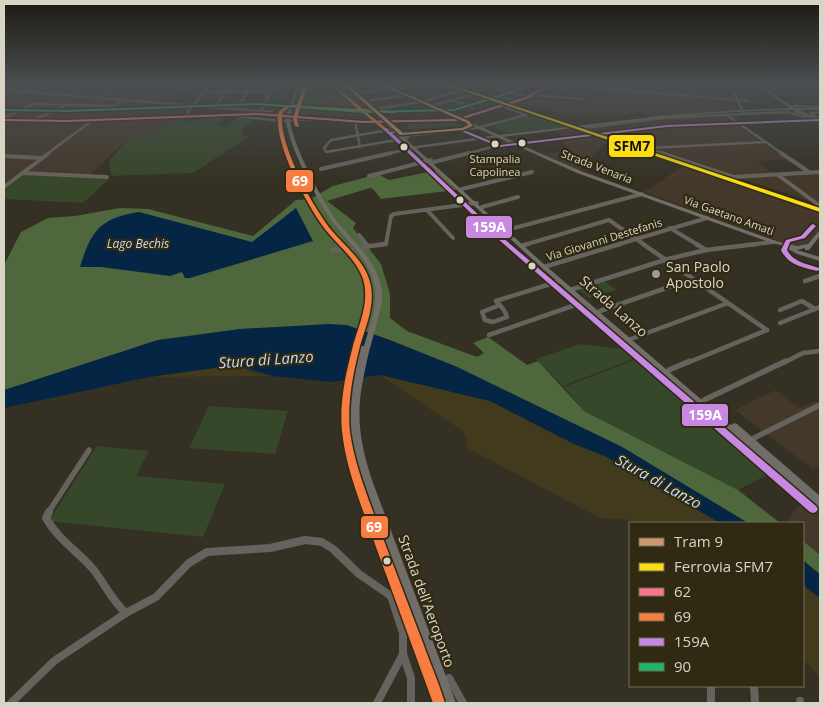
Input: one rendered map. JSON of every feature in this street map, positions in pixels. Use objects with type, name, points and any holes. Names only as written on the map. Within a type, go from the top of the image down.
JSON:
[{"type":"street","points":[[33,120],[42,116]]},
{"type":"street","points":[[5,120],[94,120],[185,116]]},
{"type":"street","points":[[257,116],[388,121],[460,116]]},
{"type":"street","points":[[280,116],[355,121],[461,119],[470,116]]},
{"type":"street","points":[[382,116],[405,138]]},
{"type":"street","points":[[383,116],[405,138]]},
{"type":"street","points":[[394,129],[331,140],[324,148],[326,152],[405,138],[480,128],[522,116]]},
{"type":"street","points":[[321,169],[415,147],[689,116]]},
{"type":"street","points":[[577,129],[662,118],[694,116]]},
{"type":"street","points":[[729,116],[810,173]]},
{"type":"street","name":"Strada dell'Aeroporto","points":[[287,117],[291,143],[326,214],[370,269],[374,285],[373,317],[354,387],[350,414],[351,447],[365,483],[400,592],[438,683],[450,703]]},
{"type":"street","name":"Strada Venaria","points":[[456,117],[579,172],[666,202]]},
{"type":"street","points":[[4,187],[94,120]]},
{"type":"street","points":[[355,121],[360,147]]},
{"type":"street","points":[[494,134],[508,135]]},
{"type":"street","name":"Strada Lanzo","points":[[405,138],[572,289],[600,311],[747,441],[820,501]]},
{"type":"street","points":[[620,139],[733,177],[820,172]]},
{"type":"street","points":[[369,176],[512,142]]},
{"type":"street","points":[[647,148],[766,142]]},
{"type":"street","points":[[4,156],[43,158]]},
{"type":"street","name":"Strada Lanzo","points":[[430,161],[462,188],[505,230]]},
{"type":"street","points":[[462,188],[532,172]]},
{"type":"street","points":[[22,173],[107,177]]},
{"type":"street","points":[[778,174],[819,205]]},
{"type":"street","name":"Strada Venaria","points":[[505,230],[642,194]]},
{"type":"street","points":[[359,235],[366,247],[386,244],[391,216],[394,214],[518,197]]},
{"type":"street","name":"Via Gaetano Amati","points":[[666,202],[785,246],[806,251]]},
{"type":"street","points":[[427,210],[453,238]]},
{"type":"street","name":"Via Giovanni Destefanis","points":[[546,266],[706,218]]},
{"type":"street","points":[[523,246],[609,220],[767,330],[669,370]]},
{"type":"street","name":"Via Giovanni Destefanis","points":[[670,228],[706,250]]},
{"type":"street","points":[[806,251],[820,234]]},
{"type":"street","points":[[572,289],[665,260],[706,250],[774,242]]},
{"type":"street","points":[[795,249],[806,251],[820,259]]},
{"type":"street","points":[[332,250],[352,250]]},
{"type":"street","name":"Strada Lanzo","points":[[546,266],[560,282],[572,289],[584,302],[704,400],[820,508]]},
{"type":"street","points":[[805,281],[820,276]]},
{"type":"street","points":[[600,311],[692,279]]},
{"type":"street","name":"Strada Lanzo","points":[[498,303],[560,282]]},
{"type":"street","points":[[780,310],[802,301],[818,308]]},
{"type":"street","points":[[489,335],[584,302]]},
{"type":"street","points":[[498,303],[504,309],[507,317],[493,322],[485,320],[482,312],[498,303]]},
{"type":"street","points":[[630,339],[728,303]]},
{"type":"street","points":[[780,323],[818,308]]},
{"type":"street","points":[[704,400],[802,354],[820,350]]},
{"type":"street","points":[[747,441],[820,405]]},
{"type":"street","points":[[89,450],[54,502],[46,518],[57,533],[94,570],[113,601],[126,612]]},
{"type":"street","points":[[11,703],[54,662],[126,612],[156,597],[189,563],[207,552],[270,548],[305,540],[322,542],[358,574],[400,592],[403,654],[411,678],[410,703]]},
{"type":"street","points":[[377,703],[403,654]]},
{"type":"street","points":[[438,683],[450,678],[463,703]]},
{"type":"street","name":"Strada dell'Aeroporto","points":[[438,683],[441,703]]},
{"type":"street","points":[[711,687],[711,703]]},
{"type":"street","points":[[754,687],[755,703]]},
{"type":"shaded area","points":[[4,116],[180,116],[155,132],[141,137],[129,137],[90,175],[27,172],[4,189]]},
{"type":"shaded area","points":[[649,116],[724,116],[786,159],[757,161],[776,175],[820,174],[820,204],[583,129],[655,120]]},
{"type":"shaded area","points":[[575,129],[608,140],[580,170],[543,154],[569,151],[557,131]]},
{"type":"shaded area","points":[[683,166],[820,211],[820,229],[806,245],[791,245],[644,192]]},
{"type":"shaded area","points":[[776,390],[799,408],[816,401],[820,404],[820,465],[813,469],[735,410]]},
{"type":"shaded area","points":[[806,502],[820,513],[820,555],[804,542],[804,522],[788,522],[795,509]]},
{"type":"green space","points":[[222,116],[219,118],[223,119],[215,125],[225,127],[240,117],[253,120],[242,129],[243,135],[248,137],[193,173],[111,176],[109,162],[129,137],[150,134],[181,118],[185,118],[179,122]]},
{"type":"green space","points":[[525,116],[535,116],[570,127],[513,133],[501,132],[507,131],[493,128],[496,126],[490,127]]},
{"type":"green space","points":[[460,121],[455,123],[465,127],[408,134],[401,128],[409,126],[406,123]]},
{"type":"green space","points":[[438,170],[456,190],[381,199],[370,188],[327,201],[356,223],[353,228],[381,264],[390,294],[390,318],[407,331],[477,357],[484,353],[473,343],[488,337],[527,365],[538,361],[584,411],[738,490],[779,522],[746,522],[622,447],[457,367],[346,325],[158,340],[4,391],[4,265],[21,232],[48,218],[75,216],[120,208],[148,209],[253,236],[296,200],[310,199],[333,186],[378,174],[389,180]]},
{"type":"green space","points":[[24,175],[109,179],[83,203],[4,199],[4,190]]},
{"type":"green space","points":[[604,281],[616,290],[589,298],[578,289]]},
{"type":"green space","points":[[580,344],[631,350],[638,357],[563,386],[536,359]]},
{"type":"green space","points":[[639,358],[771,473],[738,490],[584,411],[564,387]]},
{"type":"green space","points":[[209,406],[288,411],[275,454],[189,448]]},
{"type":"green space","points":[[97,446],[149,451],[136,476],[225,484],[203,537],[49,521]]},
{"type":"green space","points":[[804,542],[820,555],[820,574],[804,561]]},
{"type":"sand","points":[[237,365],[251,372],[273,376],[149,377]]},
{"type":"sand","points":[[380,372],[446,386],[490,401],[574,444],[605,456],[718,522],[631,522],[625,519],[600,518],[465,447],[467,440],[464,432],[380,375]]},
{"type":"sand","points":[[804,586],[820,598],[820,677],[804,660]]},
{"type":"water","name":"Lago Bechis","points":[[296,208],[313,241],[190,278],[185,278],[182,272],[170,276],[101,267],[80,267],[93,235],[99,228],[115,218],[139,212],[252,242]]},
{"type":"water","name":"Stura di Lanzo","points":[[329,324],[346,325],[387,339],[457,367],[622,447],[746,522],[718,522],[605,456],[574,444],[490,401],[380,375],[331,382],[273,376],[236,365],[149,377],[4,408],[4,390],[158,340],[240,329]]},
{"type":"water","points":[[804,562],[820,575],[820,598],[804,586]]},
{"type":"tram line","name":"9","points":[[382,116],[402,134],[463,129],[471,126],[468,122],[454,116]]},
{"type":"rail line","name":"SFM7","points":[[541,116],[820,210]]},
{"type":"transit line","name":"62","points":[[4,120],[68,121],[204,116]]},
{"type":"transit line","name":"69","points":[[280,116],[279,122],[287,152],[303,188],[320,218],[359,265],[366,279],[368,304],[346,398],[345,420],[348,445],[359,486],[439,703]]},
{"type":"transit line","name":"62","points":[[284,116],[363,122],[456,120],[469,116]]},
{"type":"transit line","name":"69","points":[[296,116],[297,126]]},
{"type":"transit line","name":"69","points":[[369,116],[385,130]]},
{"type":"transit line","name":"159A","points":[[392,132],[459,129],[499,146],[667,126],[820,120]]},
{"type":"transit line","name":"159A","points":[[385,129],[500,238],[813,509]]},
{"type":"transit line","name":"159A","points":[[813,226],[803,237],[788,241],[784,250],[786,255],[793,261],[817,269]]},
{"type":"place","name":"Stampalia Capolinea","points":[[495,144]]},
{"type":"place","name":"San Paolo Apostolo","points":[[656,274]]}]
